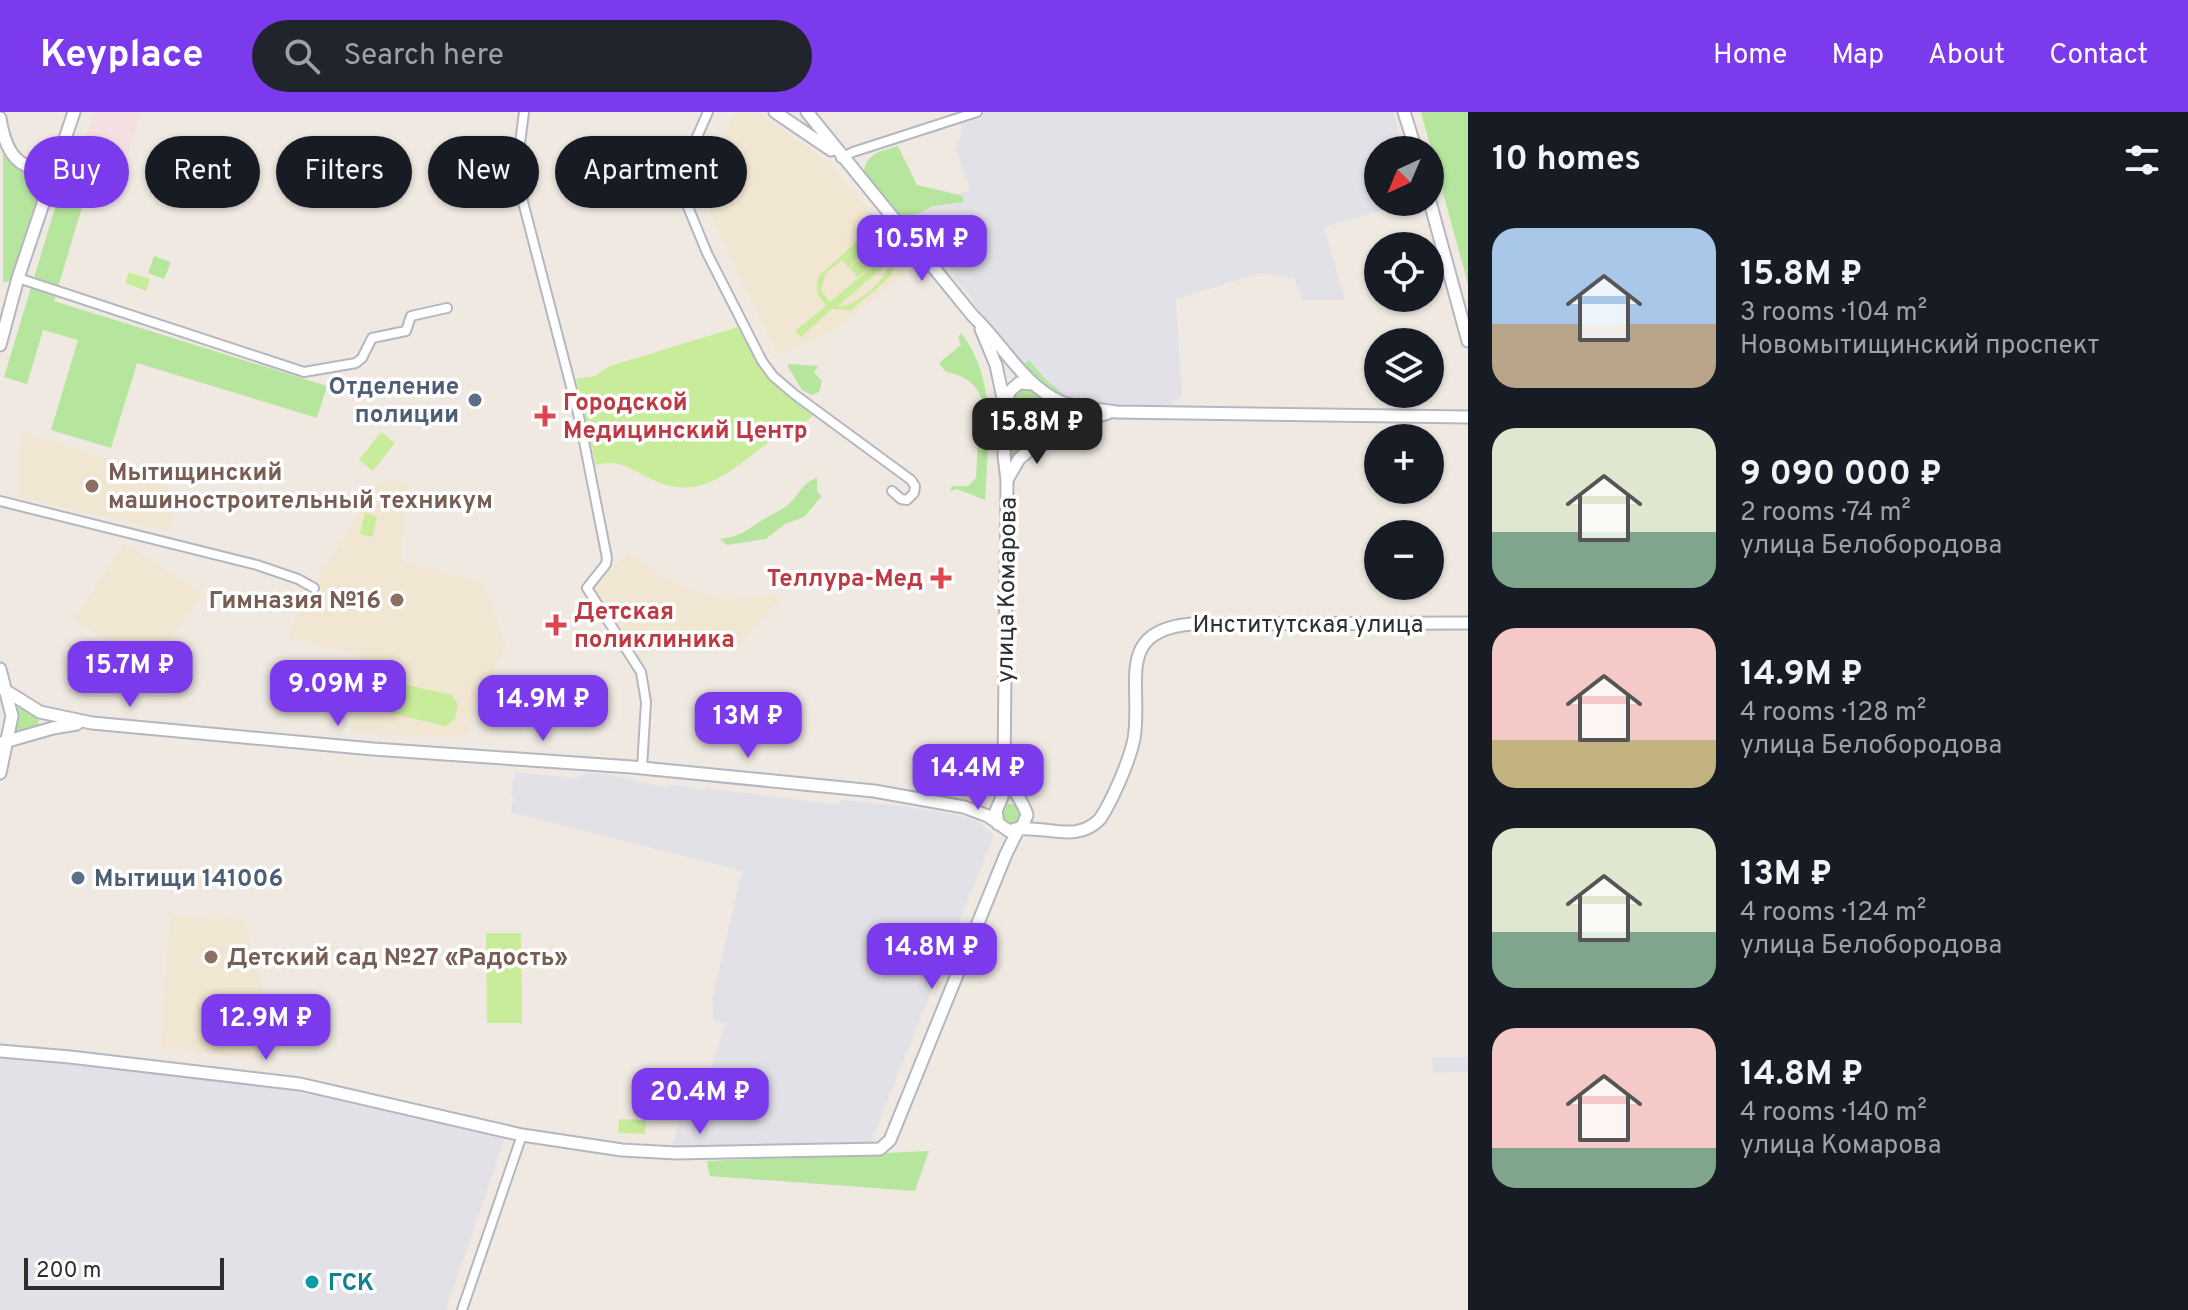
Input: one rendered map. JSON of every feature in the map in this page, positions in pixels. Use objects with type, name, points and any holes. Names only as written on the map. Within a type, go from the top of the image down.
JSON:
[{"type":"street","points":[[66,136],[74,112]]},
{"type":"street","points":[[524,112],[516,175],[588,454],[607,558],[606,564],[587,588],[641,672],[646,702],[642,768]]},
{"type":"street","points":[[708,112],[685,164],[681,184],[687,208],[713,265],[762,361],[773,376],[915,486],[914,493],[907,500],[892,491]]},
{"type":"street","points":[[775,112],[841,158]]},
{"type":"street","points":[[807,112],[841,158],[974,317],[1034,384],[1057,400],[1116,412],[1468,417]]},
{"type":"street","points":[[841,158],[977,112]]},
{"type":"street","points":[[1404,112],[1412,136]]},
{"type":"street","points":[[0,118],[8,150],[24,163]]},
{"type":"street","points":[[0,345],[42,208]]},
{"type":"street","points":[[1434,216],[1468,341]]},
{"type":"street","points":[[18,278],[304,372],[356,363],[372,338],[406,331],[411,316],[447,308]]},
{"type":"street","name":"улица Комарова","points":[[974,317],[991,350],[1005,407],[1004,769],[1000,804]]},
{"type":"street","points":[[1034,384],[1019,383],[1010,391],[1005,407],[1012,426],[1020,433],[1049,434]]},
{"type":"street","points":[[1049,434],[1062,413],[1057,400]]},
{"type":"street","points":[[1007,480],[1019,459],[1049,434],[1080,421],[1116,412]]},
{"type":"street","points":[[0,501],[257,565],[314,588]]},
{"type":"street","name":"Институтская улица","points":[[1019,829],[1071,833],[1092,827],[1105,811],[1134,737],[1137,655],[1144,642],[1158,632],[1191,624],[1468,623]]},
{"type":"street","points":[[0,669],[12,716],[3,742],[0,773]]},
{"type":"street","points":[[4,690],[40,712],[92,723],[373,749],[642,768],[874,791],[964,807],[986,808],[1008,800],[1022,806],[1058,832]]},
{"type":"street","points":[[3,742],[65,725],[92,723]]},
{"type":"street","name":"улица Комарова","points":[[1004,769],[1022,806]]},
{"type":"street","points":[[1000,804],[996,811],[1006,837],[1006,854]]},
{"type":"street","points":[[0,1051],[300,1084],[522,1135],[622,1150],[664,1153],[880,1149],[890,1140],[1006,854],[1026,819],[1022,806]]},
{"type":"street","points":[[964,807],[988,816],[1009,831],[1019,829]]},
{"type":"street","points":[[462,1310],[522,1135]]},
{"type":"shaded area","points":[[95,112],[141,112],[129,149],[129,136],[86,136]]},
{"type":"shaded area","points":[[735,112],[758,112],[830,164],[888,234],[905,275],[838,327],[813,341],[777,354],[710,208],[747,208],[747,136],[722,136]]},
{"type":"shaded area","points":[[987,112],[1393,112],[1400,136],[1364,136],[1364,216],[1324,227],[1345,300],[1303,300],[1294,278],[1260,273],[1176,299],[1182,395],[1171,406],[1112,405],[1077,401],[1051,390],[1020,361],[953,278],[956,274],[920,231],[913,233],[902,220],[928,204],[968,191],[970,187],[956,150],[962,131],[960,122]]},
{"type":"shaded area","name":"Мытищинский машиностроительный техникум","points":[[21,432],[159,475],[176,500],[170,531],[18,497]]},
{"type":"shaded area","name":"Гимназия №16","points":[[379,480],[407,484],[400,555],[404,562],[483,583],[506,645],[464,738],[351,732],[355,711],[349,709],[350,678],[355,680],[360,654],[288,638],[297,613]]},
{"type":"shaded area","points":[[124,543],[202,593],[152,670],[74,620]]},
{"type":"shaded area","points":[[627,552],[662,577],[698,593],[723,598],[775,596],[778,602],[738,646],[706,632],[687,633],[639,660],[595,588]]},
{"type":"shaded area","points":[[515,772],[575,778],[586,773],[606,774],[667,788],[669,785],[681,785],[704,791],[706,788],[840,805],[842,800],[899,806],[978,821],[994,835],[871,1142],[673,1147],[691,1069],[709,1073],[726,1023],[714,1020],[712,1000],[742,871],[511,812]]},
{"type":"shaded area","name":"Детский сад №27 «Радость»","points":[[170,916],[244,919],[265,995],[257,1059],[161,1048]]},
{"type":"shaded area","points":[[1432,1057],[1468,1057],[1468,1072],[1433,1073]]},
{"type":"shaded area","points":[[0,1059],[51,1061],[257,1083],[505,1138],[446,1310],[0,1310]]},
{"type":"green space","points":[[1421,112],[1468,112],[1468,284],[1444,196],[1444,136],[1428,136]]},
{"type":"green space","points":[[898,146],[917,185],[963,196],[963,202],[933,206],[903,221],[864,173],[871,157]]},
{"type":"green space","points":[[3,154],[24,164],[24,208],[36,208],[10,281],[3,282]]},
{"type":"green space","points":[[55,208],[82,208],[54,301],[327,386],[317,418],[137,363],[111,448],[51,430],[78,340],[43,330],[27,384],[4,377]]},
{"type":"green space","points":[[870,238],[883,242],[892,252],[894,266],[891,276],[851,310],[832,309],[801,337],[795,331],[826,306],[817,293],[818,277],[856,242]],"holes":[[[866,244],[880,247],[886,255],[830,302],[821,290],[826,273],[842,260],[848,268],[862,256],[856,248]],[[888,263],[883,277],[869,292],[853,303],[838,306]]]},
{"type":"green space","points":[[869,251],[877,260],[858,277],[850,268]]},
{"type":"green space","points":[[154,256],[171,262],[164,279],[148,273]]},
{"type":"green space","points":[[129,272],[150,279],[146,291],[125,283]]},
{"type":"green space","points":[[738,327],[767,376],[815,413],[811,418],[775,438],[727,473],[698,486],[666,485],[628,467],[604,463],[596,465],[576,379],[595,376],[610,366]]},
{"type":"green space","points":[[961,333],[974,354],[982,376],[988,426],[980,426],[983,406],[972,383],[946,372],[939,363],[961,345],[958,338]]},
{"type":"green space","points":[[1029,360],[1047,381],[1070,399],[1039,380],[1023,365]]},
{"type":"green space","points":[[787,365],[818,366],[814,372],[822,381],[819,392],[812,395],[802,390]]},
{"type":"green space","points":[[1027,387],[1057,409],[1056,422],[1033,431],[1021,425],[1015,414],[1015,400],[1020,388]]},
{"type":"green space","points":[[1009,429],[1030,441],[1009,464]]},
{"type":"green space","points":[[381,432],[395,443],[373,471],[359,460]]},
{"type":"green space","points":[[978,440],[988,450],[985,500],[957,489],[950,491],[952,486],[968,486],[976,478]]},
{"type":"green space","points":[[817,478],[817,492],[822,496],[804,517],[785,524],[766,539],[727,545],[720,539],[742,533],[783,509],[808,482]]},
{"type":"green space","points":[[365,513],[377,517],[372,537],[360,534]]},
{"type":"green space","points":[[398,683],[452,695],[458,704],[455,719],[446,726],[390,713],[385,704],[386,693]]},
{"type":"green space","points":[[19,702],[39,714],[38,727],[15,734]]},
{"type":"green space","points":[[1011,804],[1019,807],[1022,815],[1019,823],[1011,826],[1003,823],[1000,815],[1003,807]]},
{"type":"green space","points":[[486,933],[521,933],[522,1023],[487,1023]]},
{"type":"green space","points":[[619,1119],[646,1120],[645,1134],[618,1133]]},
{"type":"green space","points":[[929,1151],[915,1191],[710,1176],[707,1161]]},
{"type":"place","name":"Отделение полиции","points":[[475,400]]},
{"type":"place","name":"Городской Медицинский Центр","points":[[545,416]]},
{"type":"place","name":"Мытищинский машиностроительный техникум","points":[[92,486]]},
{"type":"place","name":"Теллура-Мед","points":[[941,578]]},
{"type":"place","name":"Гимназия №16","points":[[397,600]]},
{"type":"place","name":"Детская поликлиника","points":[[556,625]]},
{"type":"place","name":"Мытищи 141006","points":[[78,878]]},
{"type":"place","name":"Детский сад №27 «Радость»","points":[[211,957]]},
{"type":"place","name":"ГСК","points":[[312,1282]]}]
